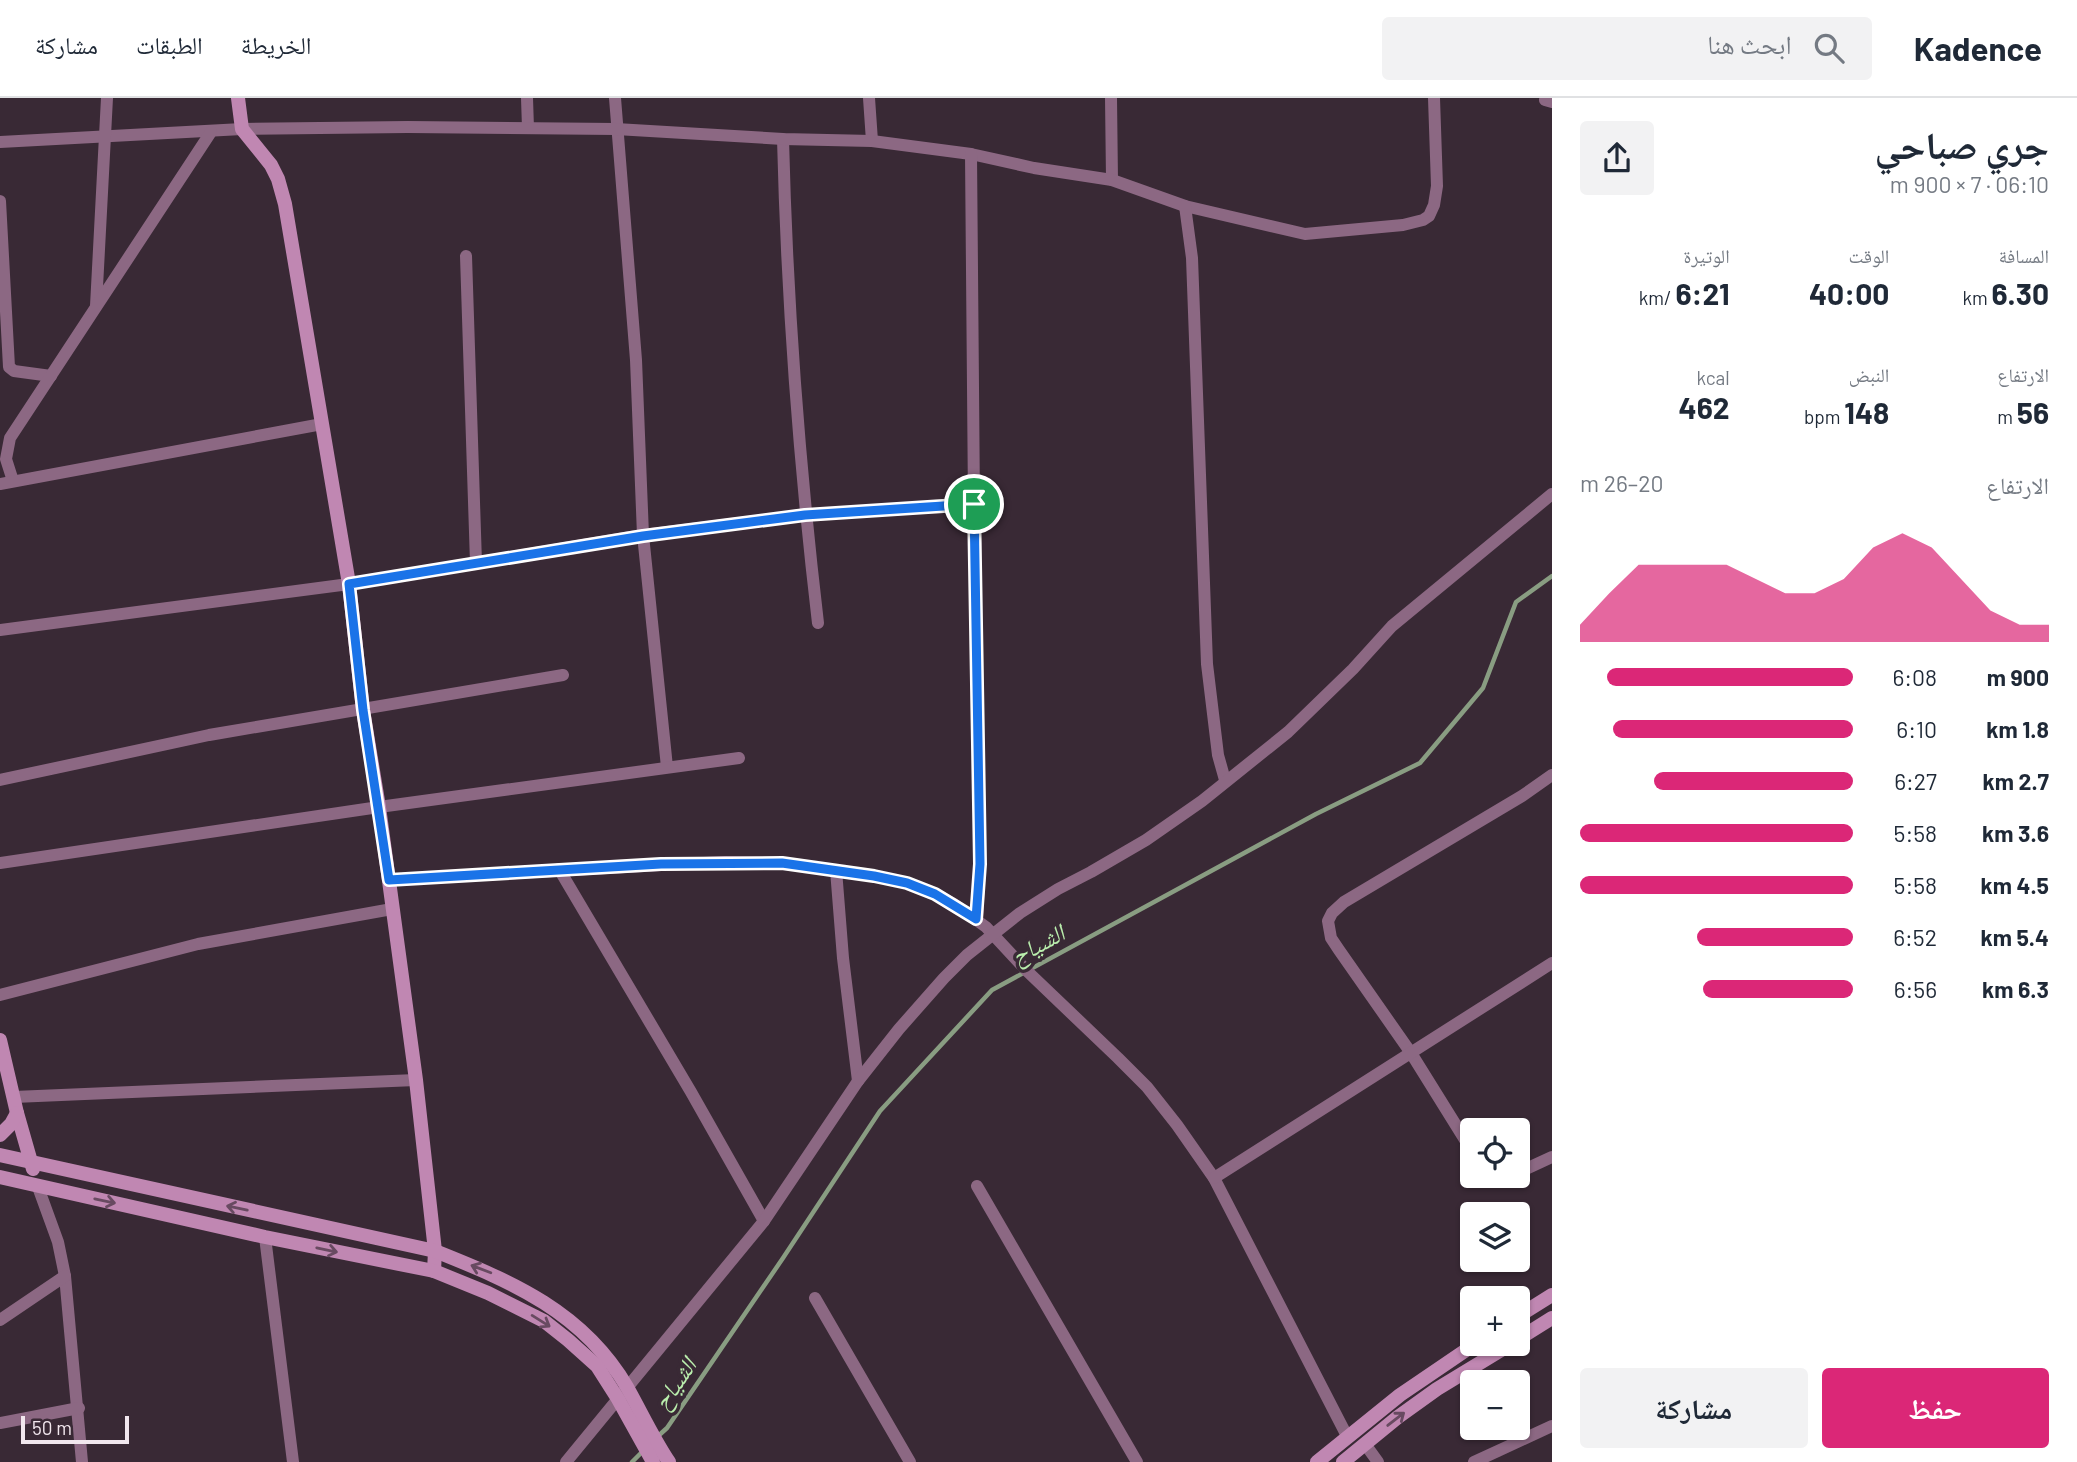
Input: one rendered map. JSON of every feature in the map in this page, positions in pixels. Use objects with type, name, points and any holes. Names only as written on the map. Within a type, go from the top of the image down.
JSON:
[{"type":"main road","points":[[238,98],[242,129],[271,165],[278,178],[285,204],[349,584],[363,710],[416,1080],[435,1251],[434,1272]]},
{"type":"main road","points":[[0,1040],[38,1187]]},
{"type":"main road","points":[[0,1135],[17,1113]]},
{"type":"main road","points":[[0,1155],[435,1251],[496,1275],[571,1321],[594,1343],[659,1459]]},
{"type":"main road","points":[[0,1177],[434,1272],[488,1293],[544,1321],[597,1366],[623,1393]]},
{"type":"main road","points":[[1530,1309],[1552,1295]]},
{"type":"main road","points":[[1530,1332],[1552,1318]]},
{"type":"main road","points":[[1317,1462],[1401,1395],[1460,1354]]},
{"type":"main road","points":[[1343,1462],[1437,1389],[1491,1356]]},
{"type":"street","points":[[96,309],[107,98]]},
{"type":"street","points":[[527,98],[528,128]]},
{"type":"street","points":[[615,98],[636,360],[643,536],[667,767]]},
{"type":"street","points":[[869,98],[872,141]]},
{"type":"street","points":[[1111,98],[1112,180]]},
{"type":"street","points":[[0,142],[242,129],[408,127],[616,129],[783,139],[872,141],[971,154],[1112,180],[1185,206],[1305,234],[1403,225],[1429,216],[1437,186],[1434,98]]},
{"type":"street","points":[[211,132],[10,438],[6,483],[322,424]]},
{"type":"street","points":[[783,139],[786,231],[805,515],[818,623]]},
{"type":"street","points":[[971,154],[980,864],[976,919]]},
{"type":"street","points":[[0,201],[9,367],[14,371],[51,376]]},
{"type":"street","points":[[1185,206],[1192,258],[1207,664],[1218,755],[1225,780]]},
{"type":"street","points":[[466,256],[476,563]]},
{"type":"street","points":[[566,1462],[764,1222],[858,1082],[899,1029],[944,978],[1020,913],[1146,840],[1202,801],[1288,732],[1353,669],[1392,626],[1552,494]]},
{"type":"street","points":[[0,630],[349,584],[643,536],[805,515],[974,504]]},
{"type":"street","points":[[0,780],[209,735],[563,675]]},
{"type":"street","points":[[0,863],[379,807],[740,758]]},
{"type":"street","points":[[1460,1132],[1411,1053],[1331,938],[1328,921],[1343,902],[1522,796],[1552,775]]},
{"type":"street","points":[[389,880],[559,869],[725,862],[782,863],[874,876],[907,883],[935,894],[976,919],[993,934],[1027,971],[1147,1087],[1177,1125],[1214,1178],[1347,1436]]},
{"type":"street","points":[[559,869],[685,1081],[764,1222]]},
{"type":"street","points":[[836,870],[858,1082]]},
{"type":"street","points":[[0,995],[198,944],[392,909]]},
{"type":"street","points":[[1214,1178],[1552,963]]},
{"type":"street","points":[[14,1097],[416,1080]]},
{"type":"street","points":[[1530,1167],[1552,1157]]},
{"type":"street","points":[[977,1186],[1137,1462]]},
{"type":"street","points":[[38,1187],[58,1242],[65,1276],[82,1462]]},
{"type":"street","points":[[265,1237],[292,1462]]},
{"type":"street","points":[[0,1320],[65,1276]]},
{"type":"street","points":[[815,1298],[910,1462]]},
{"type":"street","points":[[0,1423],[79,1408]]},
{"type":"street","points":[[1474,1462],[1552,1426]]},
{"type":"street","points":[[1364,1444],[1378,1462]]},
{"type":"waterway","name":"الشياح","points":[[657,1437],[667,1428],[880,1111],[992,990],[1316,814],[1420,763],[1483,688],[1516,602],[1552,576]]},
{"type":"waterway","name":"الشياح","points":[[632,1462],[644,1450]]},
{"type":"route","points":[[974,504],[980,864],[976,919],[935,894],[907,883],[782,863],[661,864],[389,880],[363,710],[349,584],[643,536],[805,515],[974,504]]}]
